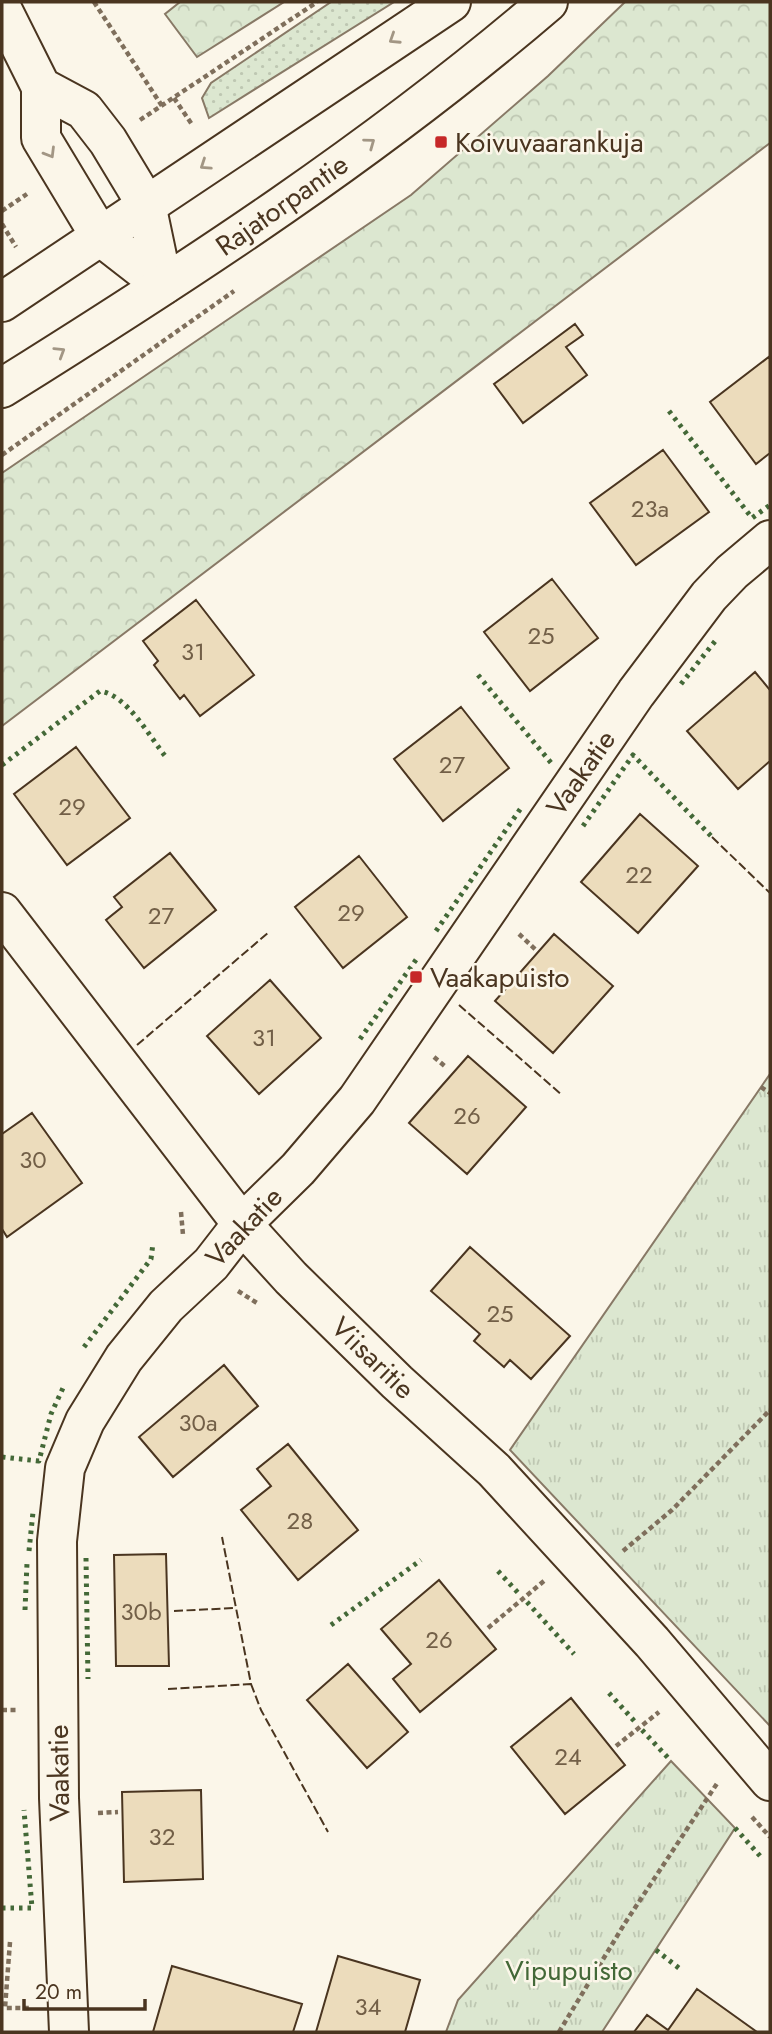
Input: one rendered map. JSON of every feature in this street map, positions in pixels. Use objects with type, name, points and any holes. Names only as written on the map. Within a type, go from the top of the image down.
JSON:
[{"type":"street","points":[[2,302],[451,2]]},
{"type":"street","name":"Rajatorpantie","points":[[2,388],[259,224],[413,111],[548,2]]},
{"type":"street","points":[[2,9],[41,87],[41,138],[100,236],[163,285]]},
{"type":"street","points":[[41,87],[84,110],[107,141],[146,204],[163,285]]},
{"type":"street","name":"Vaakatie","points":[[69,2020],[60,1815],[57,1541],[65,1468],[85,1421],[124,1358],[166,1306],[211,1264],[242,1224],[298,1170],[357,1100],[644,682],[709,596],[732,572],[770,540]]},
{"type":"street","name":"Viisaritie","points":[[2,912],[242,1224],[290,1278],[397,1382],[494,1470],[593,1576],[742,1744],[770,1782]]},
{"type":"path","points":[[94,2],[162,106]]},
{"type":"path","points":[[107,141],[317,2]]},
{"type":"path","points":[[2,211],[61,172]]},
{"type":"path","points":[[2,454],[236,289]]},
{"type":"path","points":[[761,1087],[770,1093]]},
{"type":"path","points":[[593,1576],[672,1510],[770,1410]]},
{"type":"path","points":[[488,1628],[547,1579]]},
{"type":"path","points":[[616,1746],[666,1707]]},
{"type":"path","points":[[559,2032],[625,1923],[742,1744]]},
{"type":"path","points":[[10,1942],[5,2008],[69,2020]]},
{"type":"green space","points":[[180,2],[284,2],[197,57],[165,14]]},
{"type":"green space","points":[[331,2],[394,2],[209,118],[202,98],[211,83]]},
{"type":"green space","points":[[625,2],[770,2],[770,143],[2,726],[2,473],[411,195],[548,76]]},
{"type":"green space","points":[[770,1074],[770,1726],[510,1450]]},
{"type":"green space","name":"Vipupuisto","points":[[671,1761],[735,1828],[602,2032],[446,2032],[458,2000]]},
{"type":"building","points":[[575,324],[583,335],[566,347],[587,375],[523,423],[494,384]]},
{"type":"building","points":[[770,356],[770,453],[756,464],[710,402]]},
{"type":"building","points":[[663,450],[709,512],[636,565],[590,503]]},
{"type":"building","points":[[552,579],[598,638],[530,691],[484,632]]},
{"type":"building","points":[[196,600],[254,675],[200,716],[184,695],[180,699],[154,665],[158,661],[143,641]]},
{"type":"building","points":[[755,672],[770,690],[770,761],[738,789],[687,731]]},
{"type":"building","points":[[461,707],[509,768],[443,821],[394,759]]},
{"type":"building","points":[[76,747],[130,818],[67,865],[14,794]]},
{"type":"building","points":[[640,814],[698,866],[638,933],[581,882]]},
{"type":"building","points":[[170,853],[216,910],[144,968],[106,920],[122,907],[114,897]]},
{"type":"building","points":[[359,856],[407,917],[343,968],[295,907]]},
{"type":"building","points":[[554,934],[613,986],[553,1053],[495,1001]]},
{"type":"building","points":[[270,980],[321,1038],[259,1094],[207,1036]]},
{"type":"building","points":[[468,1056],[526,1107],[467,1174],[409,1123]]},
{"type":"building","points":[[32,1113],[82,1183],[7,1237],[2,1229],[2,1134]]},
{"type":"building","points":[[470,1247],[570,1336],[531,1379],[510,1360],[504,1367],[474,1341],[480,1334],[431,1291]]},
{"type":"building","points":[[224,1365],[258,1406],[173,1477],[139,1437]]},
{"type":"building","points":[[288,1444],[358,1530],[298,1580],[241,1510],[271,1486],[257,1469]]},
{"type":"building","points":[[166,1554],[169,1666],[116,1666],[114,1555]]},
{"type":"building","points":[[439,1580],[496,1649],[420,1712],[393,1679],[411,1664],[381,1629]]},
{"type":"building","points":[[348,1664],[408,1732],[367,1768],[307,1700]]},
{"type":"building","points":[[571,1698],[625,1765],[565,1814],[511,1747]]},
{"type":"building","points":[[201,1790],[203,1879],[124,1882],[122,1792]]},
{"type":"building","points":[[338,1956],[420,1980],[405,2032],[316,2032]]},
{"type":"building","points":[[172,1966],[302,2004],[293,2032],[153,2032]]},
{"type":"building","points":[[697,1989],[757,2032],[634,2032],[647,2015],[668,2030]]},
{"type":"hedge","points":[[669,411],[752,518],[770,505]]},
{"type":"hedge","points":[[681,684],[716,640]]},
{"type":"hedge","points":[[478,675],[552,764]]},
{"type":"hedge","points":[[2,765],[100,691],[110,694],[128,708],[166,757]]},
{"type":"hedge","points":[[583,826],[633,755],[712,837]]},
{"type":"hedge","points":[[436,931],[521,808]]},
{"type":"hedge","points":[[360,1039],[418,957]]},
{"type":"hedge","points":[[84,1347],[151,1259],[153,1243]]},
{"type":"hedge","points":[[2,1457],[39,1461],[51,1414],[63,1388]]},
{"type":"hedge","points":[[29,1551],[33,1512]]},
{"type":"hedge","points":[[86,1558],[88,1679]]},
{"type":"hedge","points":[[331,1625],[421,1560]]},
{"type":"hedge","points":[[25,1610],[27,1563]]},
{"type":"hedge","points":[[498,1571],[521,1596]]},
{"type":"hedge","points":[[527,1602],[574,1654]]},
{"type":"hedge","points":[[609,1693],[637,1724]]},
{"type":"hedge","points":[[642,1730],[671,1761]]},
{"type":"hedge","points":[[2,1908],[32,1908],[24,1810]]},
{"type":"hedge","points":[[735,1828],[761,1857]]},
{"type":"hedge","points":[[656,1950],[680,1969]]},
{"type":"fence","points":[[712,837],[770,893]]},
{"type":"fence","points":[[137,1045],[269,932]]},
{"type":"fence","points":[[459,1005],[562,1095]]},
{"type":"fence","points":[[168,1689],[251,1684],[222,1537]]},
{"type":"fence","points":[[174,1611],[234,1608]]},
{"type":"fence","points":[[251,1684],[261,1710],[328,1832]]},
{"type":"place","name":"Koivuvaarankuja","points":[[441,142]]},
{"type":"place","name":"Vaakapuisto","points":[[416,977]]}]
